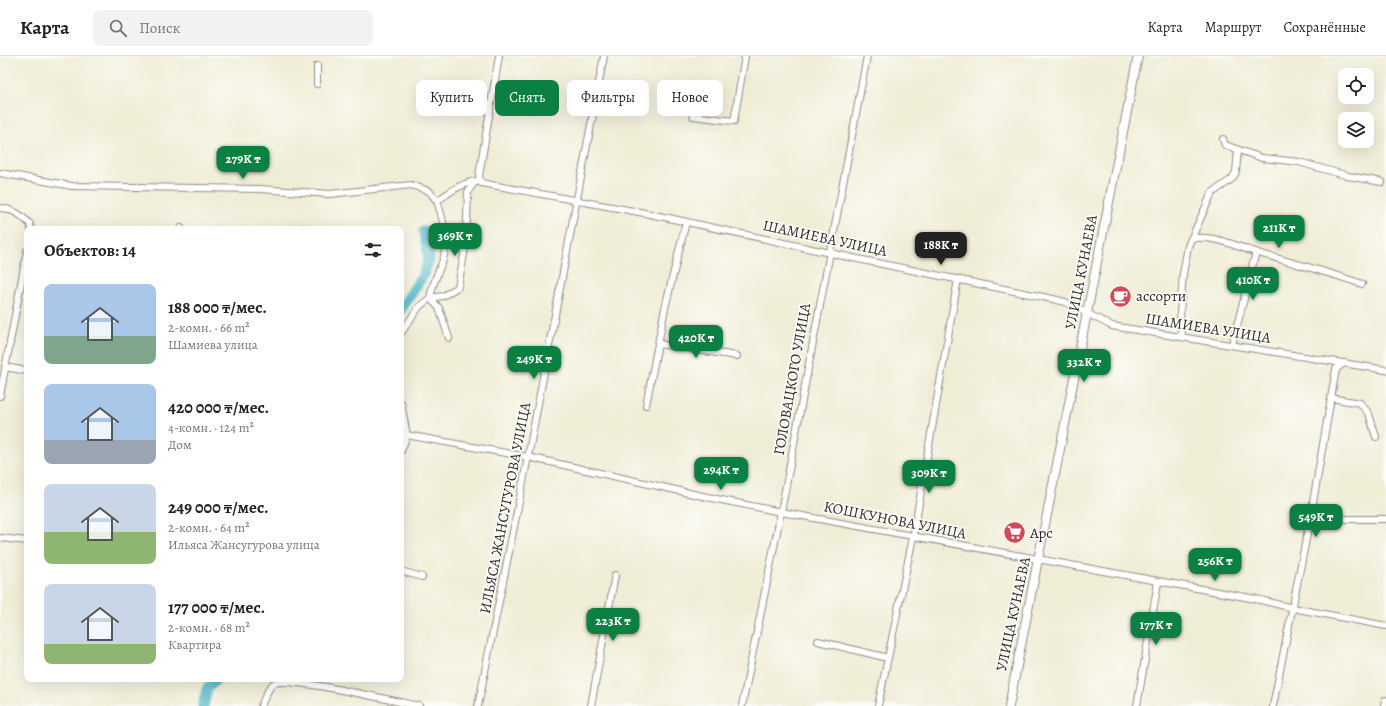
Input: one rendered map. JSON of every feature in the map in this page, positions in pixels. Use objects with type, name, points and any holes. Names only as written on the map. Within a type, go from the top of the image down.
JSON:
[{"type":"main road","name":"УЛИЦА КУНАЕВА","points":[[1008,706],[1039,560],[1138,56]]},
{"type":"street","points":[[404,329],[419,307],[430,298],[443,296],[458,287],[466,243],[468,192],[479,182],[499,56]]},
{"type":"street","name":"ИЛЬЯСА ЖАНСУГУРОВА УЛИЦА","points":[[478,706],[578,201],[604,56]]},
{"type":"street","points":[[693,116],[734,121],[745,56]]},
{"type":"street","name":"ГОЛОВАЦКОГО УЛИЦА","points":[[742,706],[781,512],[828,253],[867,56]]},
{"type":"street","points":[[317,84],[318,66]]},
{"type":"street","points":[[1223,139],[1225,145],[1262,158],[1299,162],[1348,176],[1382,182]]},
{"type":"street","points":[[1182,337],[1180,313],[1183,274],[1188,246],[1193,238],[1212,193],[1232,179],[1236,172],[1238,150]]},
{"type":"street","points":[[0,174],[72,186],[260,189],[330,194],[410,185],[429,192],[437,201],[444,220],[444,258],[432,287],[430,298]]},
{"type":"street","points":[[437,201],[458,186],[467,182],[479,182]]},
{"type":"street","name":"ШАМИЕВА УЛИЦА","points":[[479,182],[686,222],[1053,299],[1065,302],[1112,326],[1386,370]]},
{"type":"street","points":[[0,208],[14,210],[30,226]]},
{"type":"street","points":[[646,405],[665,308],[686,222]]},
{"type":"street","points":[[1193,238],[1205,237],[1223,240],[1256,252],[1362,284]]},
{"type":"street","points":[[1232,345],[1256,252]]},
{"type":"street","points":[[0,396],[24,267]]},
{"type":"street","points":[[878,706],[913,537],[958,279]]},
{"type":"street","points":[[430,298],[439,308],[449,338]]},
{"type":"street","points":[[658,344],[737,356]]},
{"type":"street","points":[[1273,706],[1311,514],[1336,369],[1344,363]]},
{"type":"street","points":[[5,367],[24,370]]},
{"type":"street","points":[[1331,398],[1360,403],[1369,414],[1376,437]]},
{"type":"street","name":"КОШКУНОВА УЛИЦА","points":[[404,435],[528,457],[699,496],[781,512],[1256,599],[1293,608],[1386,626]]},
{"type":"street","points":[[1311,514],[1344,520],[1386,519]]},
{"type":"street","points":[[0,538],[24,541]]},
{"type":"street","points":[[404,572],[422,577]]},
{"type":"street","points":[[591,706],[615,575]]},
{"type":"street","points":[[1138,706],[1158,582]]},
{"type":"street","points":[[818,641],[888,658]]},
{"type":"street","points":[[261,706],[273,684],[278,682]]},
{"type":"street","points":[[298,682],[419,706]]},
{"type":"waterway","points":[[404,304],[423,275],[429,259],[424,231]]},
{"type":"waterway","points":[[203,706],[207,689],[213,682]]},
{"type":"place","name":"ассорти","points":[[1121,296]]},
{"type":"place","name":"Арс","points":[[1014,533]]}]
